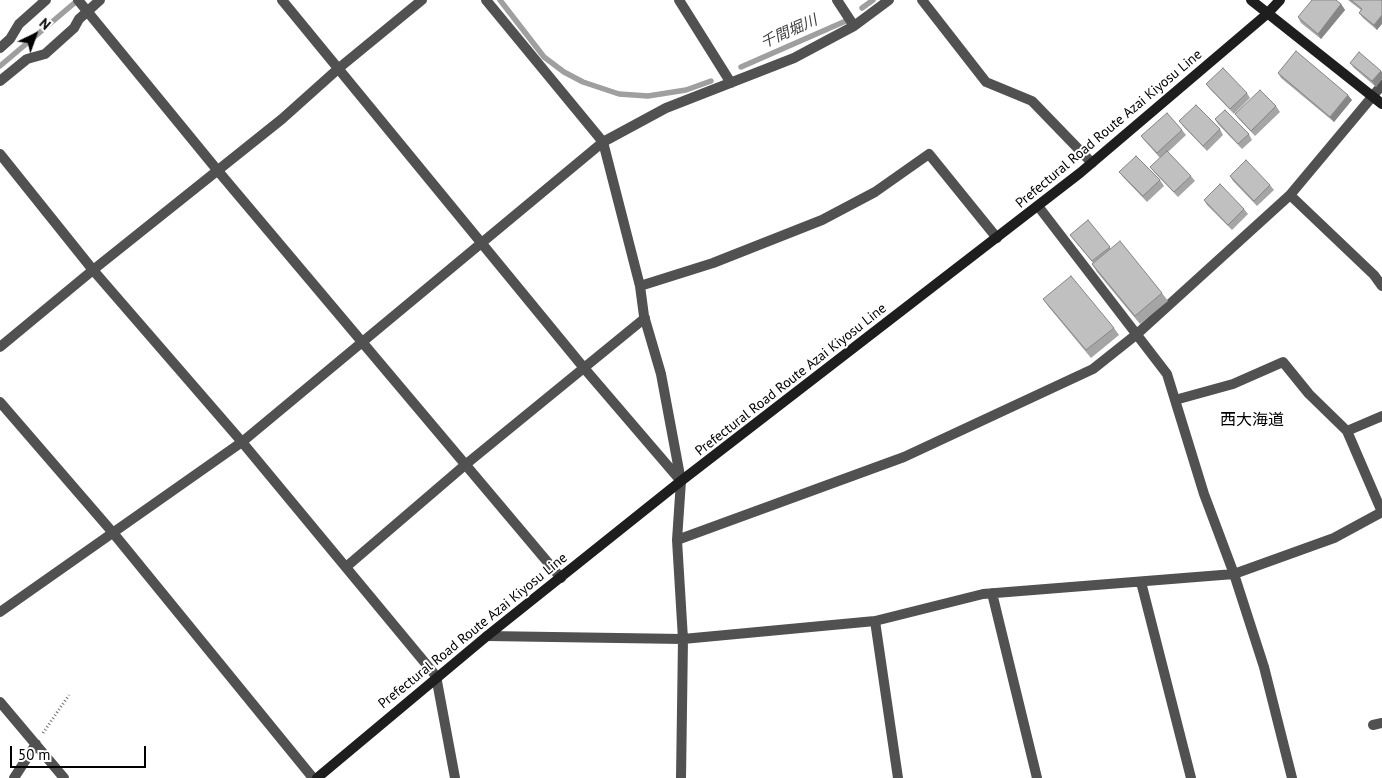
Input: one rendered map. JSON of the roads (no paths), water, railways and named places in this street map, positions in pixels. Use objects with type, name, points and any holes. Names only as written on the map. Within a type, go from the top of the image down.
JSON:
[{"type":"main road","points":[[1251,0],[1382,104]]},
{"type":"main road","name":"Prefectural Road Route Azai Kiyosu Line","points":[[315,778],[436,676],[682,481],[1092,163],[1267,14],[1280,0]]},
{"type":"street","points":[[0,48],[10,39],[18,24],[46,0]]},
{"type":"street","points":[[83,6],[100,0]]},
{"type":"street","points":[[282,0],[584,368],[682,481]]},
{"type":"street","points":[[0,347],[282,119],[339,68],[422,0]]},
{"type":"street","points":[[486,0],[603,142],[640,286],[645,318],[661,374],[682,481],[677,540],[683,639],[680,778]]},
{"type":"street","points":[[679,0],[731,83]]},
{"type":"street","points":[[837,0],[854,26]]},
{"type":"street","points":[[0,612],[114,534],[242,442],[603,142],[666,108],[794,58],[854,26],[889,0]]},
{"type":"street","points":[[922,0],[986,82],[1032,101],[1092,163]]},
{"type":"street","points":[[0,81],[27,59],[45,54],[74,28],[83,6]]},
{"type":"street","points":[[83,6],[218,171],[561,578]]},
{"type":"street","points":[[677,540],[904,457],[1093,369],[1137,334],[1290,195],[1382,85]]},
{"type":"street","points":[[0,154],[93,270],[242,442],[436,676],[455,778]]},
{"type":"street","points":[[640,286],[713,263],[822,220],[874,192],[929,154],[997,238]]},
{"type":"street","points":[[1290,195],[1374,275],[1382,286]]},
{"type":"street","points":[[1038,206],[1167,374],[1204,494],[1234,574],[1264,667],[1292,778]]},
{"type":"street","points":[[346,567],[465,464],[645,318]]},
{"type":"street","points":[[487,636],[683,639],[875,621],[992,593],[1234,574],[1334,538],[1382,512],[1347,432],[1309,394],[1283,362],[1233,384],[1175,400]]},
{"type":"street","points":[[0,402],[114,534],[315,778]]},
{"type":"street","points":[[1347,432],[1382,416]]},
{"type":"street","points":[[1141,582],[1191,778]]},
{"type":"street","points":[[992,593],[1037,778]]},
{"type":"street","points":[[875,621],[898,778]]},
{"type":"street","points":[[0,702],[64,778]]},
{"type":"street","points":[[14,778],[36,744]]},
{"type":"waterway","name":"千間堀川","points":[[0,66],[78,0]]},
{"type":"waterway","name":"千間堀川","points":[[500,0],[544,57],[564,72],[583,82],[619,94],[648,96],[686,90],[711,81]]},
{"type":"waterway","name":"千間堀川","points":[[862,8],[873,0]]},
{"type":"waterway","name":"千間堀川","points":[[741,67],[848,20]]},
{"type":"district","name":"西大海道","points":[[1252,420]]}]
